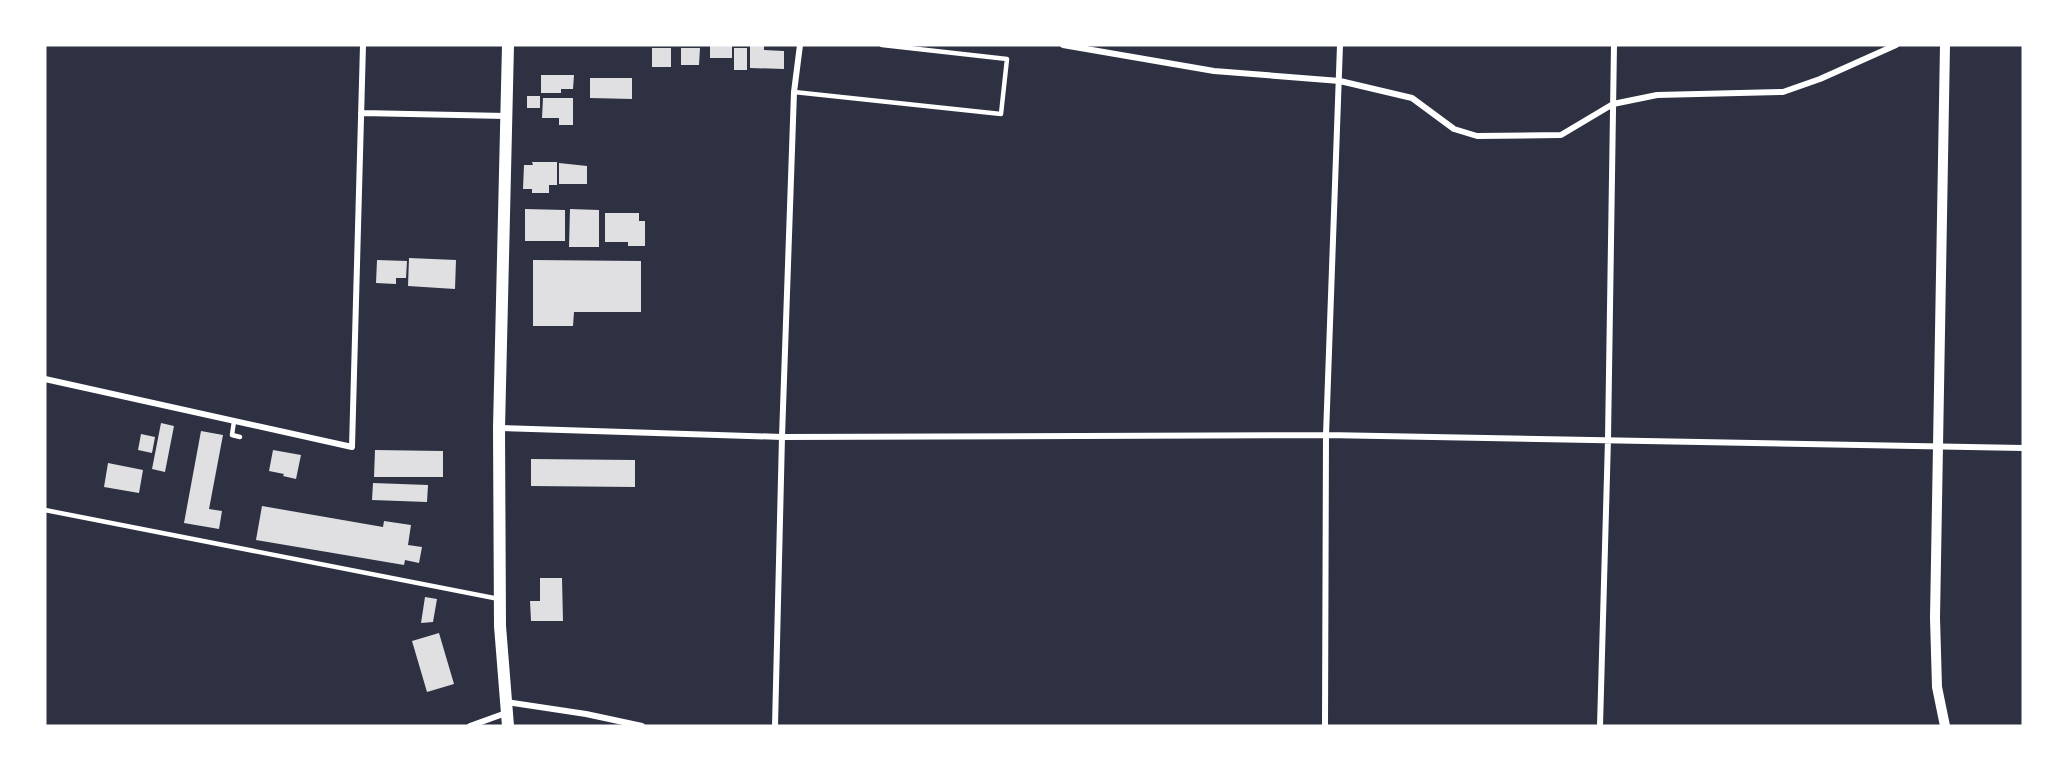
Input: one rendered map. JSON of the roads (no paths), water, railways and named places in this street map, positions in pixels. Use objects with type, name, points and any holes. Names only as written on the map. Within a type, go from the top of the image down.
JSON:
[{"type":"main road","points":[[508,45],[499,428],[500,600],[508,726]]},
{"type":"street","points":[[45,379],[352,447],[363,45]]},
{"type":"street","points":[[775,726],[794,92],[800,45]]},
{"type":"street","points":[[1064,45],[1214,71],[1340,81],[1412,98],[1454,129],[1477,136],[1561,135],[1614,104],[1657,94],[1783,92],[1820,80],[1896,45]]},
{"type":"street","points":[[1325,726],[1326,435],[1340,45]]},
{"type":"street","points":[[1600,726],[1608,439],[1614,45]]},
{"type":"street","points":[[1945,45],[1935,653],[1937,687],[1945,726]]},
{"type":"street","points":[[362,113],[506,116]]},
{"type":"street","points":[[499,428],[782,437],[1326,435],[2023,447]]},
{"type":"street","points":[[470,726],[507,707],[586,714],[642,726]]},
{"type":"lane","points":[[794,92],[1001,114],[1007,58],[882,45]]},
{"type":"lane","points":[[234,421],[232,435],[240,436]]},
{"type":"lane","points":[[45,510],[500,600]]}]
